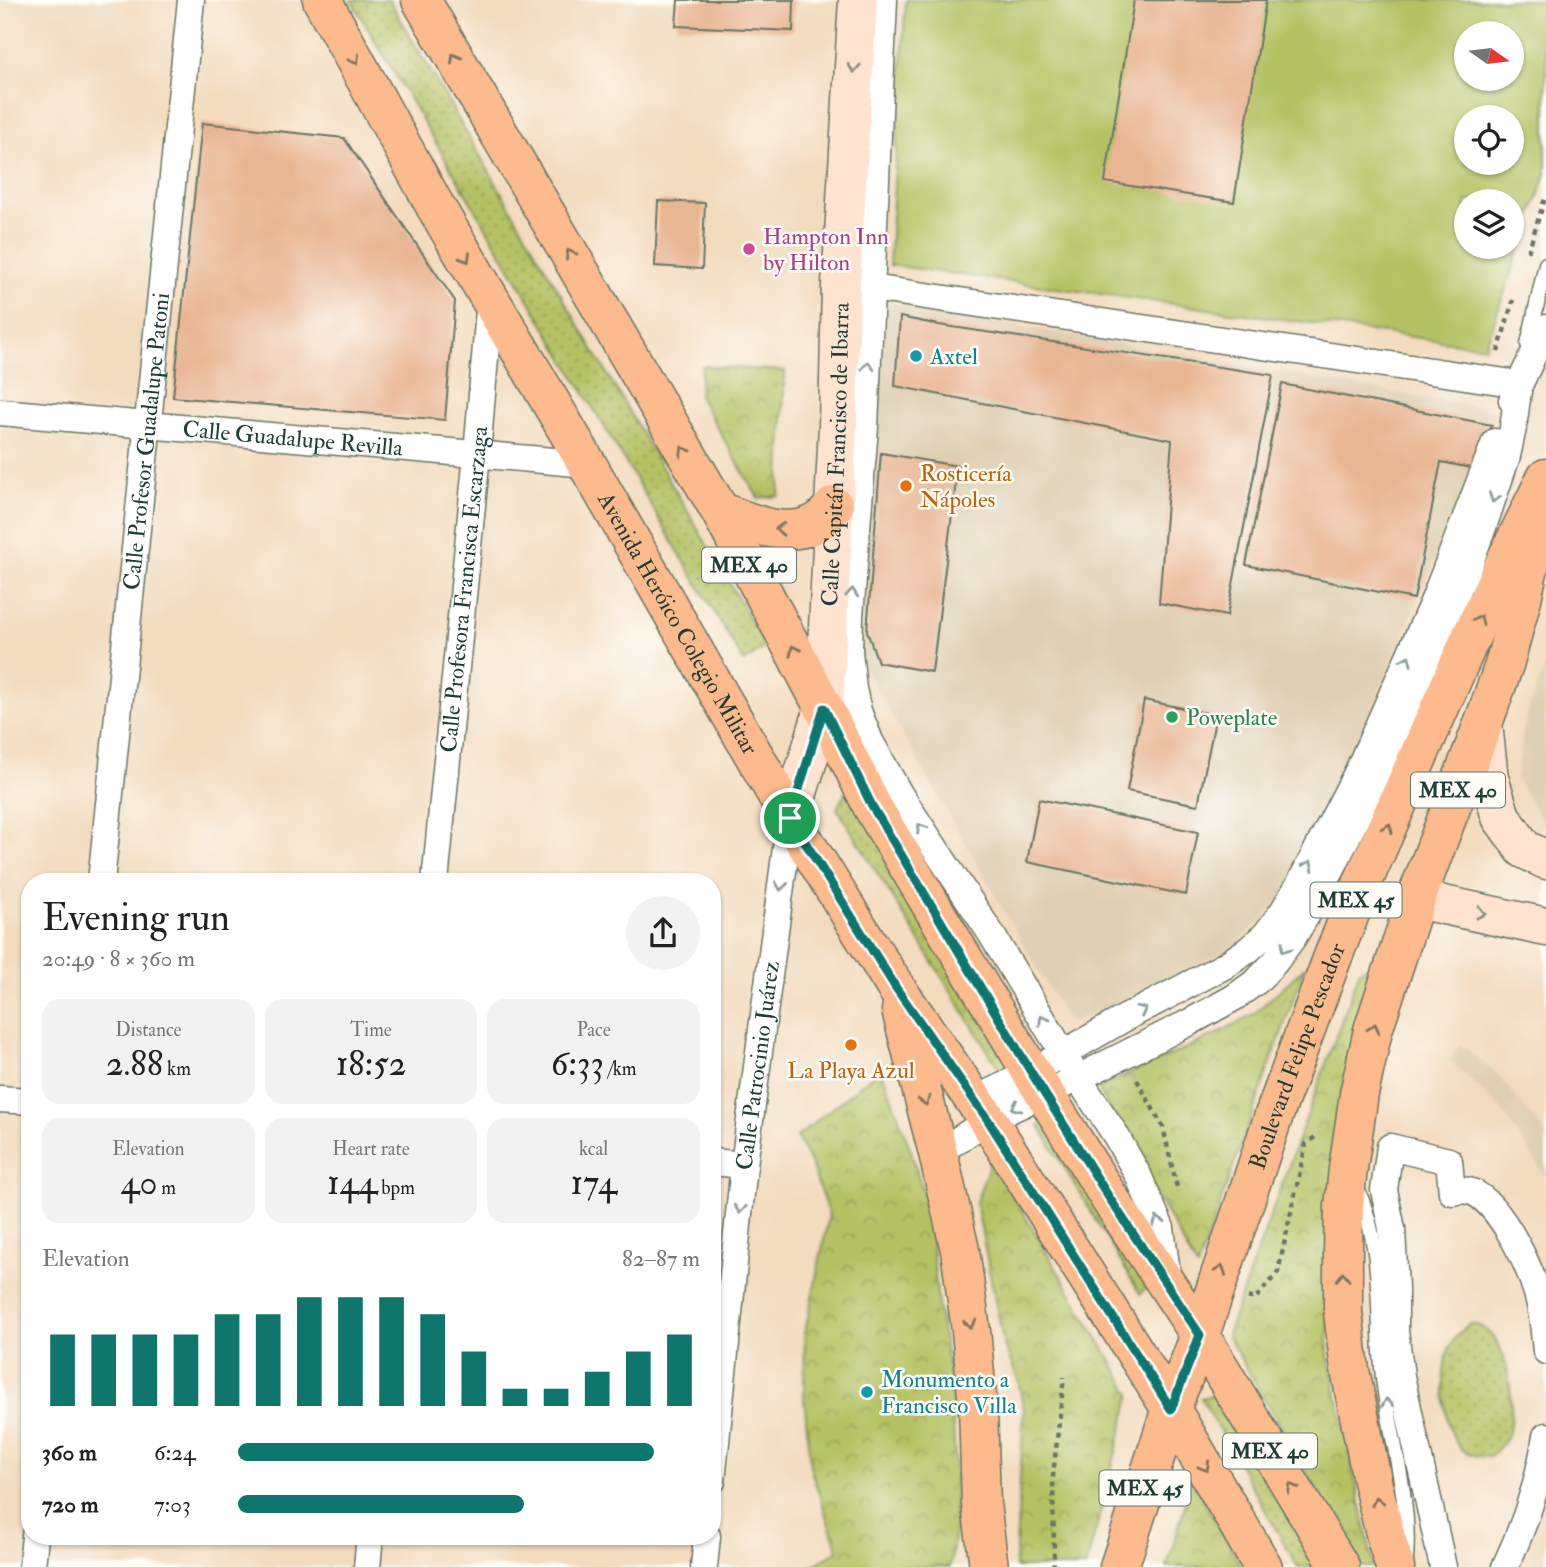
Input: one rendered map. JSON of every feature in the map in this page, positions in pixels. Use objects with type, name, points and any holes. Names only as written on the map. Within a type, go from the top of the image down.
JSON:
[{"type":"main road","name":"Avenida Heróico Colegio Militar","points":[[322,0],[434,204],[790,818],[896,988],[981,1110],[1171,1409]]},
{"type":"main road","name":"MEX 40","points":[[421,0],[720,511],[824,708],[872,806],[1054,1074],[1110,1199],[1200,1335],[1339,1567]]},
{"type":"main road","name":"MEX 40","points":[[1395,1567],[1373,1485],[1349,1370],[1343,1312],[1343,1240],[1348,1169],[1359,1094],[1373,1030],[1416,899],[1504,666],[1522,599],[1546,480]]},
{"type":"main road","name":"Boulevard Felipe Pescador","points":[[1200,1335],[1274,1115],[1362,884],[1504,564],[1546,480]]},
{"type":"main road","points":[[720,511],[765,527],[785,530],[805,528],[820,521],[834,506]]},
{"type":"main road","points":[[1332,959],[1416,899]]},
{"type":"main road","points":[[896,988],[960,1250],[978,1407],[981,1504],[989,1567]]},
{"type":"main road","name":"MEX 45","points":[[1119,1567],[1171,1409],[1200,1335]]},
{"type":"main road","name":"MEX 40","points":[[1171,1409],[1263,1567]]},
{"type":"main road","points":[[976,1567],[981,1504]]},
{"type":"street","name":"Calle Profesor Guadalupe Patoni","points":[[102,873],[191,0]]},
{"type":"street","name":"Calle Capitán Francisco de Ibarra","points":[[790,818],[824,708],[834,506],[856,286],[858,0]]},
{"type":"street","points":[[884,0],[856,286],[865,427],[850,616],[849,651],[853,689],[870,741],[900,795],[990,932],[1054,1074]]},
{"type":"street","points":[[856,286],[1519,384]]},
{"type":"street","name":"Calle Profesora Francisca Escarzaga","points":[[436,873],[490,298]]},
{"type":"street","points":[[938,1153],[981,1110],[1054,1074],[1138,1047],[1235,998],[1257,981],[1292,939],[1321,888],[1406,714],[1462,583],[1507,456],[1519,384],[1546,328]]},
{"type":"street","name":"Calle Guadalupe Revilla","points":[[0,412],[587,464]]},
{"type":"street","points":[[1483,724],[1489,778],[1501,817],[1524,849],[1546,860]]},
{"type":"street","name":"Calle Patrocinio Juárez","points":[[721,1392],[744,1165],[790,818]]},
{"type":"street","points":[[1416,899],[1546,928]]},
{"type":"street","points":[[0,1099],[21,1100]]},
{"type":"street","points":[[1443,1567],[1401,1376],[1395,1331],[1392,1229],[1384,1190],[1390,1147],[1449,1161],[1452,1192],[1469,1191],[1486,1201],[1500,1218],[1522,1254],[1536,1288],[1546,1351]]},
{"type":"street","points":[[721,1163],[744,1165]]},
{"type":"street","points":[[1505,1567],[1534,1493],[1546,1436]]},
{"type":"street","points":[[32,1567],[34,1545]]},
{"type":"street","points":[[367,1567],[369,1545]]},
{"type":"street","points":[[704,1567],[706,1545]]},
{"type":"lane","points":[[1519,384],[1546,264]]},
{"type":"lane","points":[[1348,1169],[1371,1229],[1375,1256],[1383,1377],[1404,1493],[1407,1542],[1405,1567]]},
{"type":"path","points":[[1137,1079],[1164,1126],[1181,1204]]},
{"type":"path","points":[[1245,1296],[1255,1299],[1278,1272],[1306,1144],[1320,1134]]},
{"type":"path","points":[[1052,1567],[1053,1476],[1064,1377]]},
{"type":"shaded area","points":[[886,303],[1497,411],[1318,838],[1290,888],[1237,946],[1149,989],[1069,1023],[858,657]]},
{"type":"shaded area","points":[[1546,664],[1546,826],[1516,779],[1526,716]]},
{"type":"shaded area","points":[[1460,1044],[1497,1074],[1546,1133],[1546,1177],[1502,1110],[1449,1060]]},
{"type":"green space","points":[[351,0],[389,0],[766,646],[744,662]]},
{"type":"green space","points":[[906,0],[1546,0],[1546,174],[1524,236],[1524,189],[1454,189],[1454,259],[1516,259],[1485,347],[889,265]]},
{"type":"green space","points":[[702,366],[785,371],[779,496],[758,498],[699,396]]},
{"type":"green space","points":[[848,787],[1017,1064],[1003,1075],[837,808]]},
{"type":"green space","points":[[1379,963],[1329,1230],[1328,1354],[1374,1567],[1362,1567],[1227,1335],[1360,970]]},
{"type":"green space","points":[[1305,967],[1197,1268],[1098,1088],[1217,1034],[1254,1014]]},
{"type":"green space","points":[[881,1069],[910,1148],[928,1209],[938,1305],[951,1384],[955,1531],[950,1567],[814,1565],[838,1551],[811,1470],[804,1397],[805,1332],[829,1215],[811,1165],[797,1137]]},
{"type":"green space","points":[[1050,1117],[1151,1284],[1140,1294],[1039,1125]]},
{"type":"green space","points":[[991,1159],[1131,1394],[1086,1567],[1015,1567],[1024,1410],[1018,1380],[1004,1345],[976,1203]]},
{"type":"green space","points":[[1469,1324],[1478,1325],[1490,1333],[1498,1344],[1511,1393],[1507,1436],[1490,1457],[1470,1454],[1457,1444],[1445,1406],[1444,1377],[1447,1355],[1455,1338]]},
{"type":"green space","points":[[1218,1394],[1319,1567],[1298,1567],[1201,1398]]},
{"type":"green space","points":[[1192,1481],[1242,1567],[1167,1567]]},
{"type":"building","points":[[678,0],[794,0],[793,31],[676,26]]},
{"type":"building","points":[[1134,0],[1266,0],[1234,202],[1105,182]]},
{"type":"building","points":[[202,123],[344,138],[455,301],[445,420],[173,397]]},
{"type":"building","points":[[658,201],[705,203],[702,269],[655,266]]},
{"type":"building","points":[[900,317],[1273,375],[1227,616],[1159,603],[1172,440],[895,386]]},
{"type":"building","points":[[1282,384],[1492,425],[1476,469],[1441,462],[1414,599],[1246,565]]},
{"type":"building","points":[[881,453],[958,466],[932,672],[878,662],[867,631]]},
{"type":"building","points":[[1144,700],[1216,715],[1198,805],[1127,791]]},
{"type":"building","points":[[1039,799],[1198,832],[1186,895],[1027,862]]},
{"type":"place","name":"Hampton Inn by Hilton","points":[[749,249]]},
{"type":"place","name":"Axtel","points":[[916,356]]},
{"type":"place","name":"Rosticería Nápoles","points":[[906,486]]},
{"type":"place","name":"Poweplate","points":[[1172,717]]},
{"type":"place","name":"La Playa Azul","points":[[851,1045]]},
{"type":"place","name":"Monumento a Francisco Villa","points":[[867,1392]]},
{"type":"route","points":[[824,708],[872,806],[1031,1072],[1110,1199],[1200,1335],[1171,1409],[988,1120],[896,988],[790,818],[824,708]]}]
